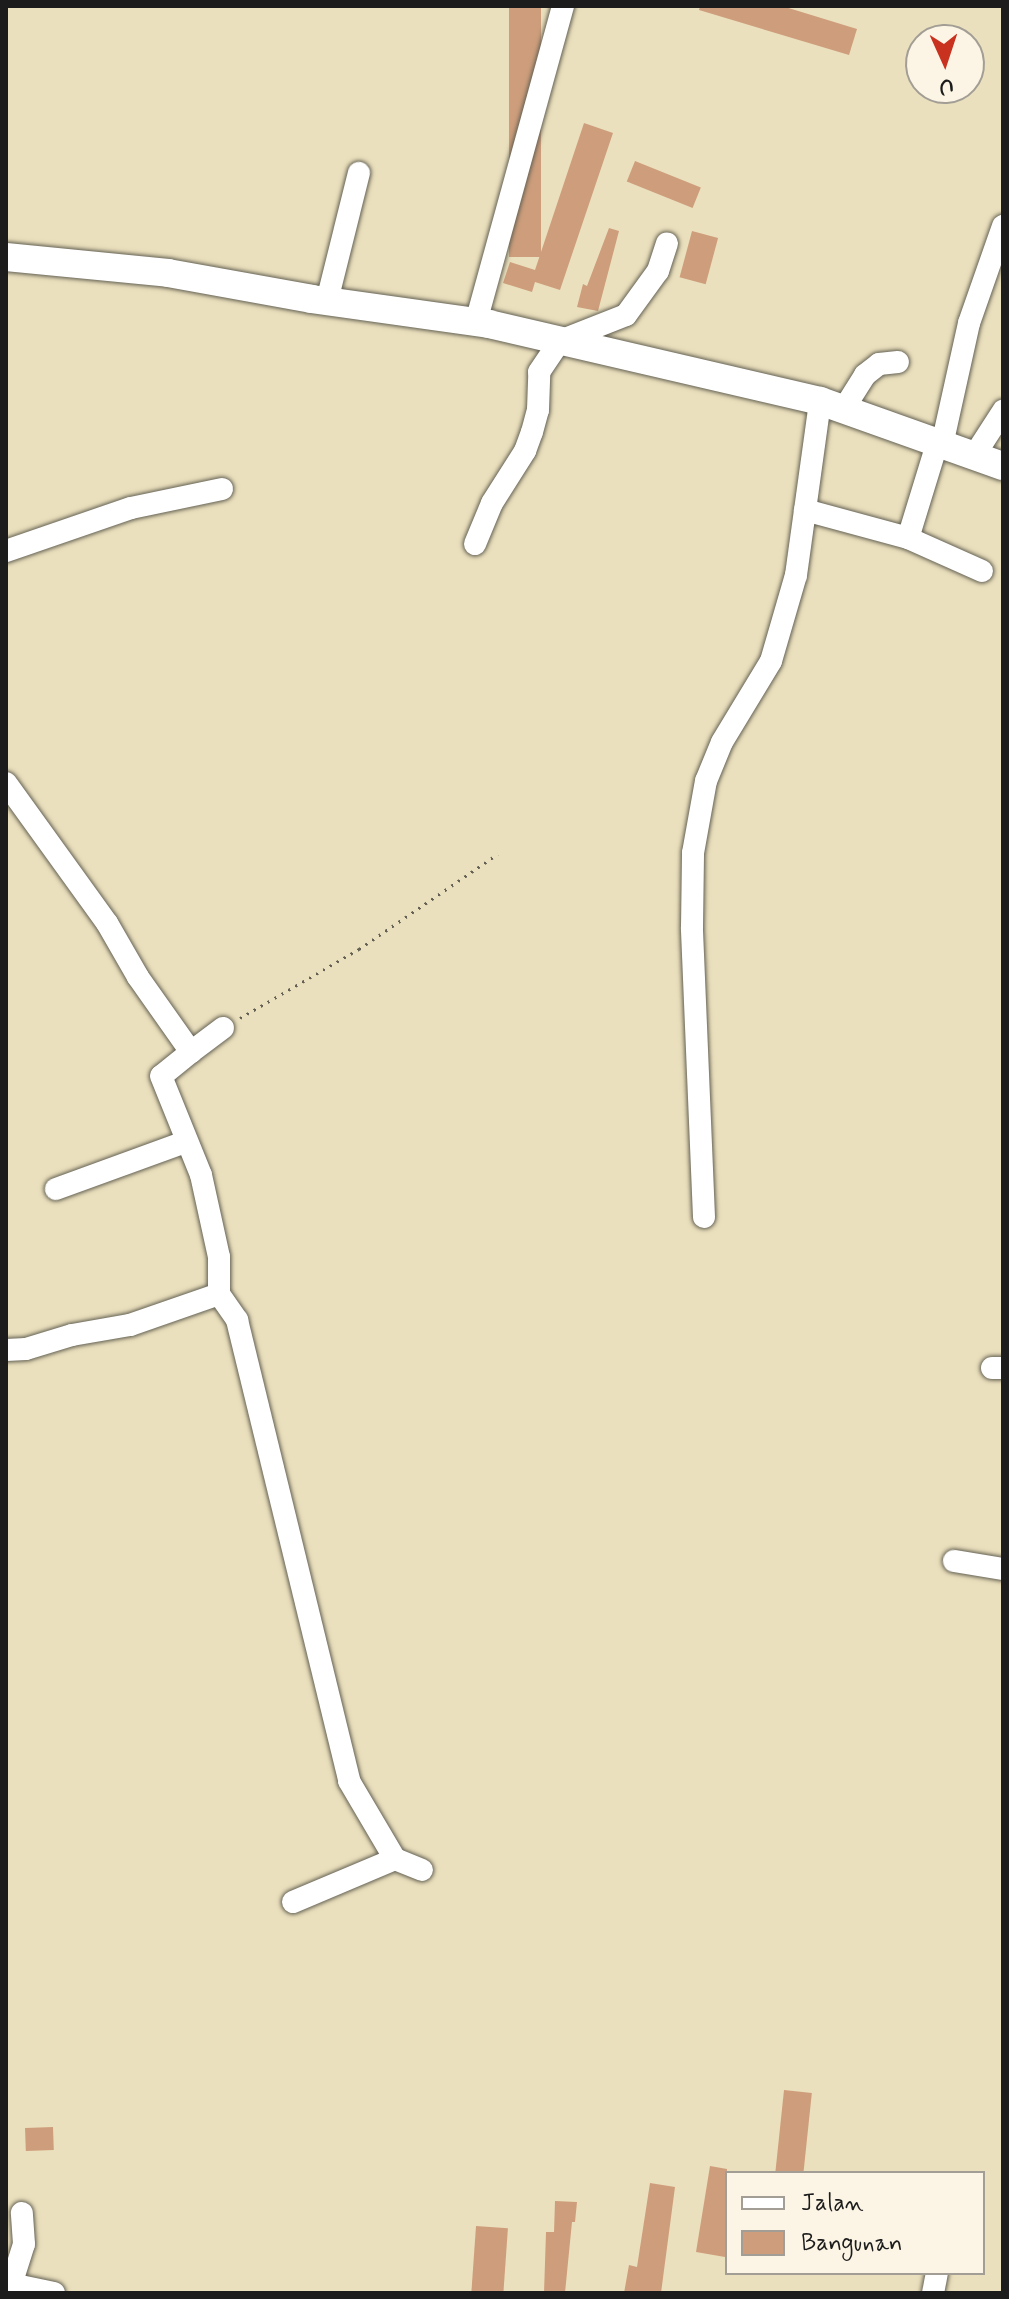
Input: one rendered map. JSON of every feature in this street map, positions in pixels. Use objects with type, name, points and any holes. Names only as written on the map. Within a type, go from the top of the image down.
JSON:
[{"type":"street","points":[[476,322],[563,6]]},
{"type":"street","points":[[327,301],[359,173]]},
{"type":"street","points":[[908,538],[939,444],[969,323],[1003,226]]},
{"type":"street","points":[[475,544],[492,503],[525,451],[538,410],[539,372],[560,341],[626,315],[658,271],[667,243]]},
{"type":"street","points":[[6,257],[168,273],[327,301],[476,322],[832,406],[1003,466]]},
{"type":"street","points":[[704,1217],[692,927],[693,853],[706,781],[722,742],[771,661],[796,575],[805,510],[832,406],[879,364],[898,362]]},
{"type":"street","points":[[974,456],[1003,411]]},
{"type":"street","points":[[6,551],[131,508],[222,489]]},
{"type":"street","points":[[805,510],[908,538],[982,571]]},
{"type":"street","points":[[6,783],[107,923],[138,977],[191,1052]]},
{"type":"street","points":[[223,1028],[161,1076],[185,1142],[201,1175],[219,1257],[219,1294],[237,1320],[349,1781],[395,1859],[422,1870]]},
{"type":"street","points":[[56,1189],[185,1142]]},
{"type":"street","points":[[6,1350],[26,1349],[72,1335],[130,1325],[219,1294]]},
{"type":"street","points":[[954,1561],[1003,1569]]},
{"type":"street","points":[[293,1902],[395,1859]]},
{"type":"street","points":[[22,2213],[24,2244],[8,2284],[54,2293]]},
{"type":"path","points":[[223,1028],[359,949],[498,854]]},
{"type":"building","points":[[509,6],[541,6],[541,257],[509,257]]},
{"type":"building","points":[[700,6],[782,6],[857,29],[849,55],[699,10]]},
{"type":"building","points":[[584,123],[613,133],[560,290],[535,282],[532,292],[503,283],[510,262],[535,270]]},
{"type":"building","points":[[635,161],[701,188],[693,208],[627,181]]},
{"type":"building","points":[[609,228],[619,231],[598,311],[577,307],[583,284],[587,286]]},
{"type":"building","points":[[692,231],[718,238],[706,284],[680,277]]},
{"type":"building","points":[[784,2090],[812,2093],[804,2171],[775,2171]]},
{"type":"building","points":[[53,2127],[54,2150],[26,2151],[25,2128]]},
{"type":"building","points":[[710,2166],[727,2169],[725,2257],[696,2252]]},
{"type":"building","points":[[650,2183],[675,2187],[661,2293],[624,2293],[629,2265],[637,2267]]},
{"type":"building","points":[[555,2201],[577,2202],[575,2222],[572,2222],[565,2293],[544,2293],[546,2232],[554,2232]]},
{"type":"building","points":[[476,2226],[508,2228],[503,2293],[471,2293]]}]
